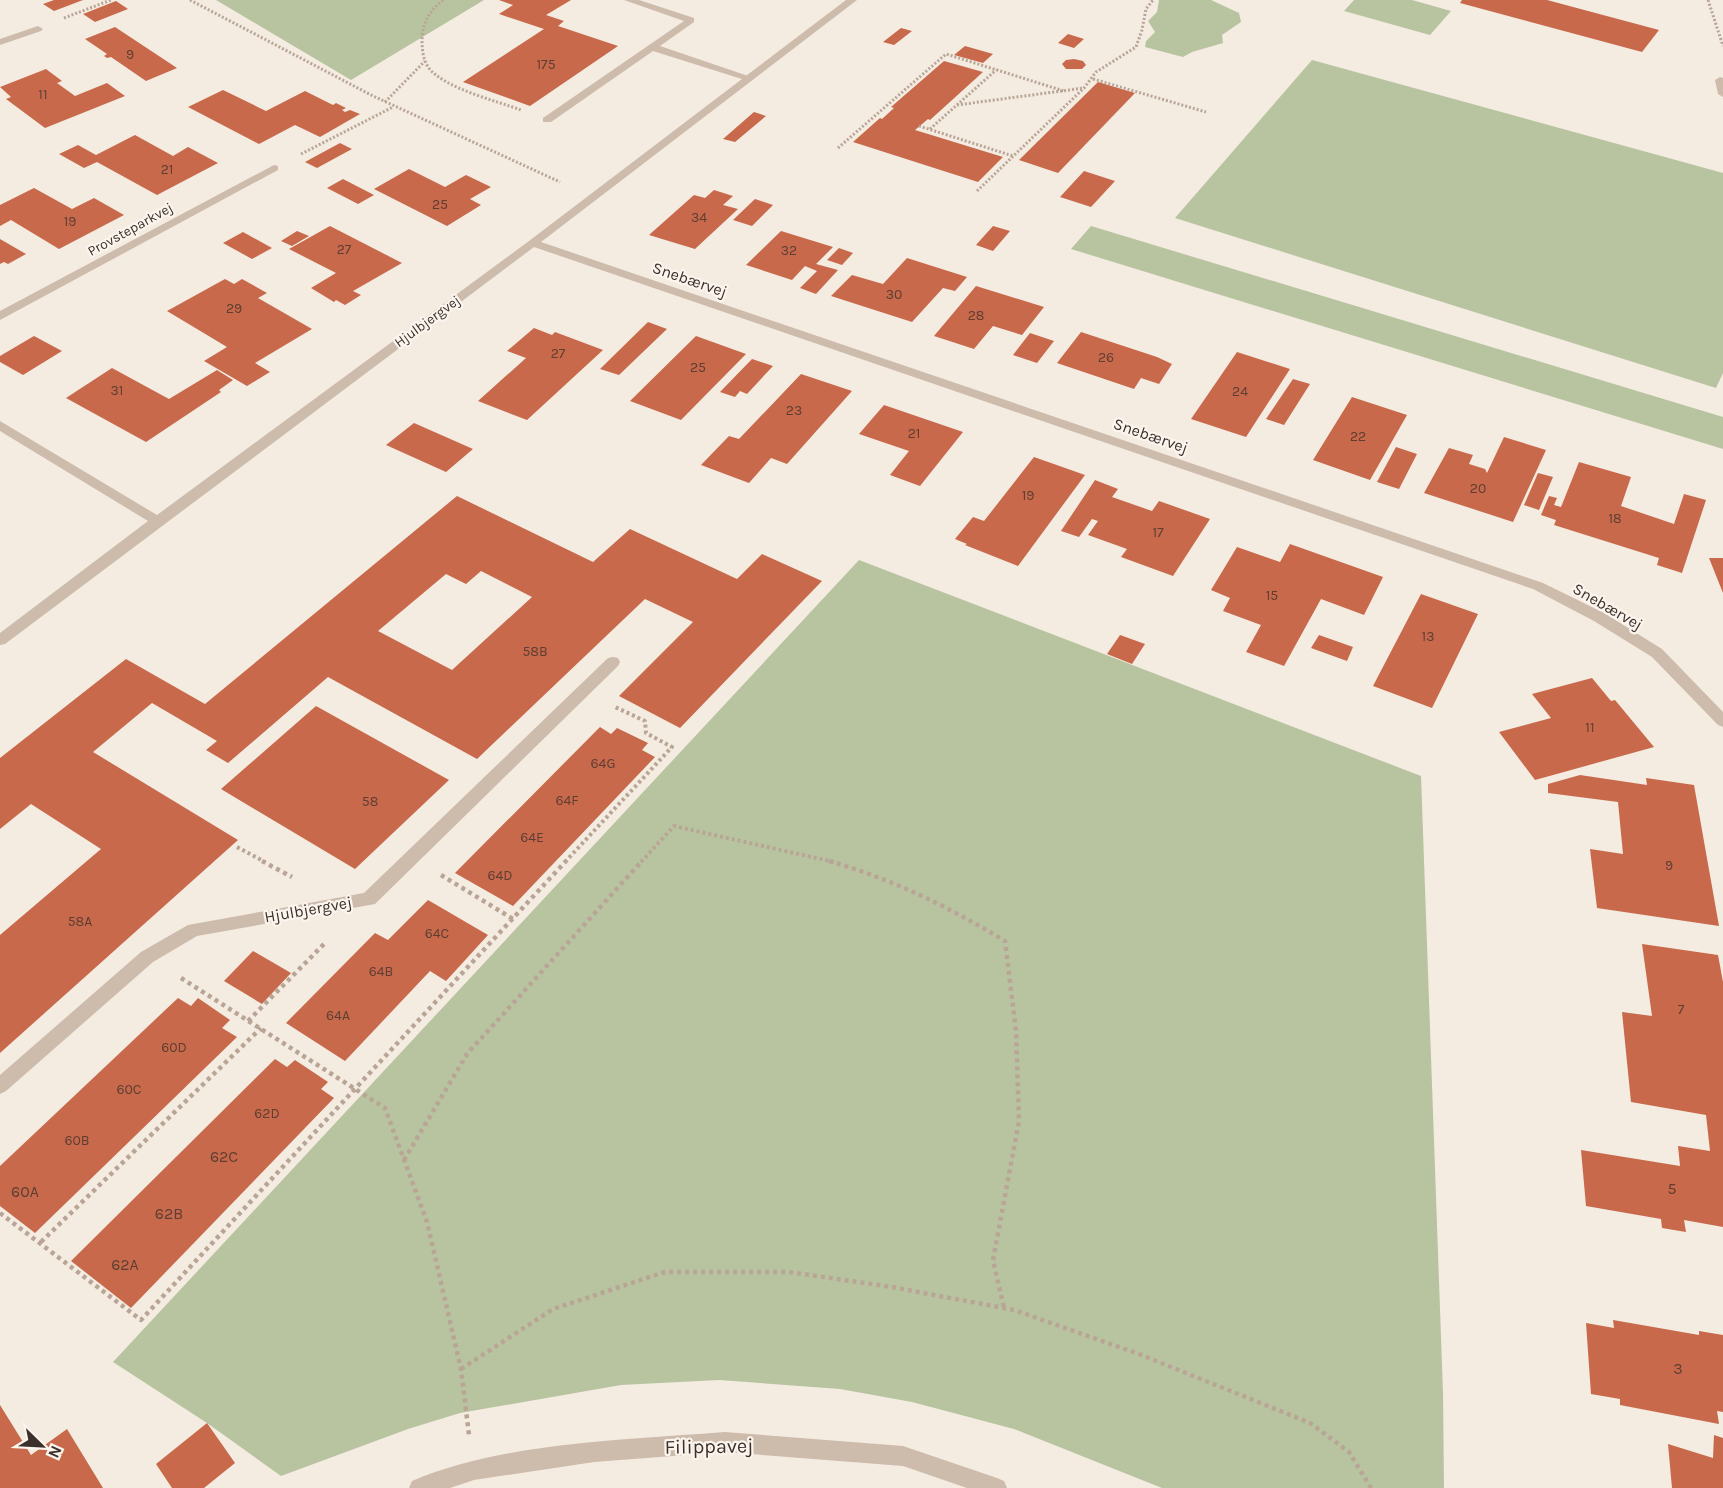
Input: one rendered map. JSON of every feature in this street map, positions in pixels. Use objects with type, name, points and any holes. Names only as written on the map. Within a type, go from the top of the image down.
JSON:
[{"type":"street","points":[[547,120],[691,20],[629,0]]},
{"type":"street","name":"Hjulbjergvej","points":[[0,640],[533,243],[852,0]]},
{"type":"street","points":[[0,42],[38,28]]},
{"type":"street","points":[[652,47],[749,78]]},
{"type":"street","points":[[1720,80],[1723,94]]},
{"type":"street","name":"Provsteparkvej","points":[[0,316],[274,168]]},
{"type":"street","name":"Snebærvej","points":[[533,243],[1538,586],[1599,617],[1657,653],[1723,721]]},
{"type":"street","points":[[0,425],[157,521]]},
{"type":"street","name":"Hjulbjergvej","points":[[0,1086],[147,957],[194,930],[369,899],[614,662]]},
{"type":"street","name":"Filippavej","points":[[419,1488],[474,1470],[594,1452],[724,1442],[903,1456],[997,1488]]},
{"type":"path","points":[[38,28],[111,0]]},
{"type":"path","points":[[190,0],[385,102],[497,156],[594,196]]},
{"type":"path","points":[[443,0],[422,23],[421,48],[425,61],[433,73],[466,89],[547,120]]},
{"type":"path","points":[[978,192],[1093,79],[1096,72],[1136,47],[1145,8],[1153,0]]},
{"type":"path","points":[[1708,0],[1723,46]]},
{"type":"path","points":[[838,148],[946,54],[1064,91]]},
{"type":"path","points":[[385,102],[425,61]]},
{"type":"path","points":[[930,129],[997,70]]},
{"type":"path","points":[[1093,79],[1206,112]]},
{"type":"path","points":[[957,105],[1084,88]]},
{"type":"path","points":[[274,168],[394,106]]},
{"type":"path","points":[[919,126],[1013,156]]},
{"type":"path","points":[[0,1213],[141,1320],[672,747],[646,733],[645,721],[582,692]]},
{"type":"path","points":[[404,1160],[467,1054],[674,826],[840,864],[900,885],[971,920],[1005,941],[1016,1031],[1019,1121],[993,1260],[1004,1308]]},
{"type":"path","points":[[237,847],[339,904]]},
{"type":"path","points":[[412,857],[513,919]]},
{"type":"path","points":[[248,1021],[369,899]]},
{"type":"path","points":[[147,957],[385,1108],[427,1222],[461,1369],[474,1470]]},
{"type":"path","points":[[41,1242],[261,1028]]},
{"type":"path","points":[[461,1369],[554,1309],[665,1272],[789,1272],[892,1287],[1004,1308],[1139,1354],[1310,1423],[1349,1452],[1371,1488]]},
{"type":"green space","points":[[216,0],[484,0],[351,80]]},
{"type":"green space","points":[[1159,0],[1211,0],[1239,13],[1241,22],[1222,35],[1223,43],[1183,57],[1145,47],[1146,41],[1155,32],[1148,21],[1157,12]]},
{"type":"green space","points":[[1354,0],[1412,0],[1451,11],[1430,35],[1344,11]]},
{"type":"green space","points":[[1312,60],[1723,173],[1723,373],[1716,388],[1175,218]]},
{"type":"green space","points":[[1091,226],[1723,417],[1723,449],[1071,249]]},
{"type":"green space","points":[[859,560],[1421,776],[1443,1393],[1444,1488],[1162,1488],[1014,1429],[912,1402],[840,1389],[719,1380],[621,1385],[460,1413],[408,1429],[281,1476],[207,1423],[113,1362]]},
{"type":"building","points":[[54,0],[83,0],[54,11],[43,4]]},
{"type":"building","points":[[499,0],[571,0],[546,15],[564,21],[558,26],[618,46],[530,106],[463,82],[544,29],[499,14],[513,5]]},
{"type":"building","points":[[1462,0],[1547,0],[1659,30],[1642,52],[1460,3]]},
{"type":"building","points":[[116,1],[128,9],[95,22],[83,14]]},
{"type":"building","points":[[115,27],[177,68],[146,81],[111,57],[104,56],[107,54],[85,39]]},
{"type":"building","points":[[901,28],[912,31],[894,45],[883,42]]},
{"type":"building","points":[[1068,34],[1084,39],[1074,48],[1058,43]]},
{"type":"building","points":[[965,46],[993,54],[983,63],[954,55]]},
{"type":"building","points":[[1066,60],[1083,61],[1086,65],[1082,69],[1066,69],[1062,64]]},
{"type":"building","points":[[944,61],[983,72],[930,120],[928,119],[915,130],[1003,157],[978,182],[853,142],[880,118],[882,119],[894,108],[891,107]]},
{"type":"building","points":[[46,69],[62,81],[57,83],[75,96],[107,83],[125,96],[45,128],[6,99],[11,97],[0,87]]},
{"type":"building","points":[[1098,82],[1135,93],[1058,173],[1019,160]]},
{"type":"building","points":[[223,90],[266,111],[305,91],[333,105],[336,103],[346,108],[342,110],[345,112],[350,110],[360,114],[320,137],[295,125],[259,144],[188,107]]},
{"type":"building","points":[[754,112],[766,116],[735,142],[723,139]]},
{"type":"building","points":[[135,135],[173,156],[188,147],[218,163],[157,195],[97,162],[84,168],[59,154],[78,145],[96,155]]},
{"type":"building","points":[[340,143],[352,149],[317,168],[305,162]]},
{"type":"building","points":[[409,169],[445,187],[466,175],[491,187],[470,199],[481,205],[447,226],[374,189]]},
{"type":"building","points":[[1084,171],[1115,181],[1091,207],[1060,197]]},
{"type":"building","points":[[343,179],[374,195],[358,204],[327,188]]},
{"type":"building","points":[[34,188],[72,209],[94,198],[124,215],[59,249],[11,220],[0,226],[0,205]]},
{"type":"building","points":[[714,190],[733,196],[723,205],[738,209],[695,249],[649,235],[694,195],[705,198]]},
{"type":"building","points":[[755,199],[773,205],[752,226],[733,220]]},
{"type":"building","points":[[330,226],[402,263],[353,291],[361,295],[345,305],[336,300],[334,302],[311,288],[336,273],[289,249]]},
{"type":"building","points":[[993,226],[1010,231],[993,251],[976,245]]},
{"type":"building","points":[[297,231],[309,236],[292,246],[281,241]]},
{"type":"building","points":[[781,231],[833,247],[816,264],[838,270],[816,294],[800,288],[817,271],[805,266],[792,280],[746,265]]},
{"type":"building","points":[[243,232],[272,248],[252,259],[223,243]]},
{"type":"building","points":[[0,239],[26,254],[8,264],[4,262],[0,264]]},
{"type":"building","points":[[839,248],[853,253],[842,265],[827,260]]},
{"type":"building","points":[[907,258],[967,277],[955,291],[943,288],[912,322],[831,296],[852,275],[883,284]]},
{"type":"building","points":[[225,279],[234,284],[242,279],[267,293],[258,298],[312,329],[255,363],[270,372],[247,386],[204,361],[227,347],[167,311]]},
{"type":"building","points":[[976,286],[1044,307],[1022,335],[993,326],[974,349],[934,336]]},
{"type":"building","points":[[648,322],[667,329],[619,375],[600,369]]},
{"type":"building","points":[[534,328],[552,335],[555,332],[603,350],[527,420],[478,401],[526,358],[507,351]]},
{"type":"building","points":[[1081,332],[1172,364],[1159,384],[1141,378],[1134,389],[1057,363]]},
{"type":"building","points":[[1030,333],[1054,341],[1037,363],[1013,355]]},
{"type":"building","points":[[34,336],[62,351],[23,375],[0,362],[0,356]]},
{"type":"building","points":[[696,336],[746,354],[681,420],[630,401]]},
{"type":"building","points":[[1237,352],[1290,369],[1246,437],[1191,419]]},
{"type":"building","points":[[752,359],[773,366],[747,394],[740,391],[735,397],[720,392]]},
{"type":"building","points":[[112,368],[169,399],[217,370],[233,380],[219,390],[221,392],[146,442],[66,398]]},
{"type":"building","points":[[801,374],[852,391],[787,464],[771,458],[749,483],[701,465],[729,436],[739,439]]},
{"type":"building","points":[[1293,379],[1310,384],[1284,425],[1266,419]]},
{"type":"building","points":[[1352,397],[1407,415],[1370,480],[1313,460]]},
{"type":"building","points":[[884,405],[963,432],[920,486],[890,475],[909,451],[859,434]]},
{"type":"building","points":[[414,423],[473,449],[446,472],[386,445]]},
{"type":"building","points":[[1504,437],[1546,450],[1513,522],[1424,493],[1449,448],[1473,455],[1469,464],[1485,469],[1487,473]]},
{"type":"building","points":[[1396,447],[1417,454],[1399,489],[1377,482]]},
{"type":"building","points":[[1034,457],[1085,475],[1018,566],[955,539],[973,517],[984,521]]},
{"type":"building","points":[[1579,462],[1631,477],[1621,506],[1674,524],[1684,494],[1706,500],[1682,573],[1657,565],[1659,558],[1554,525],[1556,520],[1541,515],[1549,496],[1557,498],[1554,505],[1561,507]]},
{"type":"building","points":[[1538,473],[1553,477],[1539,510],[1524,505]]},
{"type":"building","points":[[1095,480],[1118,489],[1112,497],[1152,511],[1159,501],[1210,519],[1173,576],[1121,557],[1127,549],[1088,535],[1098,521],[1092,519],[1079,537],[1061,531]]},
{"type":"building","points":[[457,496],[593,562],[630,529],[737,579],[762,554],[822,581],[680,728],[619,696],[693,622],[645,599],[477,759],[328,677],[228,763],[206,750],[217,741],[152,703],[93,752],[238,840],[0,1053],[0,935],[101,849],[31,804],[0,829],[0,758],[126,659],[205,704]],"holes":[[[481,571],[532,597],[452,670],[378,631],[446,574],[466,584]]]},
{"type":"building","points":[[1290,544],[1383,577],[1364,615],[1321,599],[1284,666],[1246,652],[1261,625],[1223,611],[1230,598],[1211,590],[1237,547],[1280,562]]},
{"type":"building","points":[[1709,558],[1723,558],[1723,593]]},
{"type":"building","points":[[1421,594],[1478,614],[1432,708],[1373,686]]},
{"type":"building","points":[[1120,635],[1145,644],[1132,664],[1107,654]]},
{"type":"building","points":[[1319,635],[1353,647],[1347,661],[1311,648]]},
{"type":"building","points":[[1592,678],[1611,701],[1615,700],[1654,747],[1535,780],[1499,732],[1551,718],[1532,694]]},
{"type":"building","points":[[316,706],[449,780],[355,869],[221,789]]},
{"type":"building","points":[[600,727],[611,734],[617,728],[648,743],[642,750],[655,757],[513,906],[455,873]]},
{"type":"building","points":[[1580,775],[1647,785],[1646,778],[1694,785],[1719,926],[1597,908],[1590,849],[1623,854],[1618,802],[1548,793],[1548,784]]},
{"type":"building","points":[[428,900],[488,935],[446,981],[430,971],[345,1061],[286,1023],[375,933],[388,940]]},
{"type":"building","points":[[1642,944],[1718,955],[1723,982],[1723,1227],[1684,1220],[1686,1232],[1662,1228],[1661,1219],[1586,1206],[1581,1150],[1680,1166],[1678,1146],[1710,1151],[1706,1115],[1631,1102],[1622,1012],[1652,1016]]},
{"type":"building","points":[[253,951],[291,973],[262,1004],[224,981]]},
{"type":"building","points":[[178,998],[191,1006],[198,998],[230,1020],[222,1028],[237,1037],[35,1233],[0,1206],[0,1166]]},
{"type":"building","points":[[275,1059],[287,1067],[295,1060],[328,1082],[321,1089],[334,1098],[131,1308],[71,1261]]},
{"type":"building","points":[[1613,1320],[1699,1335],[1699,1331],[1723,1335],[1723,1412],[1717,1411],[1719,1424],[1620,1405],[1620,1399],[1591,1394],[1586,1323],[1614,1328]]},
{"type":"building","points":[[0,1405],[31,1455],[67,1429],[103,1488],[0,1488]]},
{"type":"building","points":[[207,1423],[235,1463],[204,1488],[172,1488],[156,1464]]},
{"type":"building","points":[[1714,1435],[1723,1438],[1723,1488],[1672,1488],[1668,1444],[1713,1458]]}]
